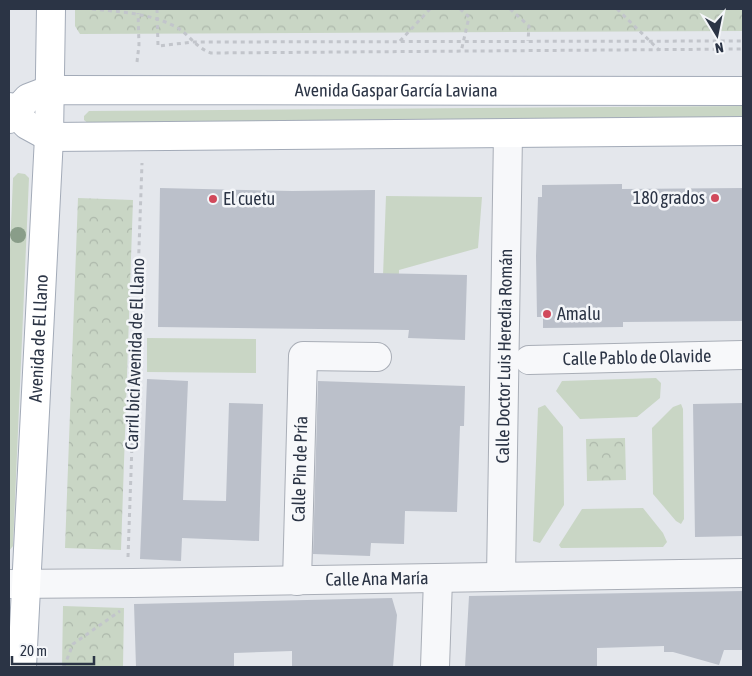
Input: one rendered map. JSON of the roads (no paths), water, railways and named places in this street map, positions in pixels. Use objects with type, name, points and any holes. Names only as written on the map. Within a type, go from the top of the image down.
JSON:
[{"type":"main road","name":"Avenida de El Llano","points":[[22,667],[17,584],[49,137],[51,9]]},
{"type":"main road","name":"Avenida Gaspar García Laviana","points":[[49,90],[743,90]]},
{"type":"main road","points":[[49,90],[28,98],[10,113],[26,125],[49,137],[743,131]]},
{"type":"street","name":"Calle Doctor Luis Heredia Román","points":[[501,577],[508,134]]},
{"type":"street","name":"Calle Pablo de Olavide","points":[[528,360],[743,355]]},
{"type":"street","name":"Calle Pin de Pría","points":[[297,581],[302,356],[377,357]]},
{"type":"street","name":"Calle Ana María","points":[[17,584],[743,573]]},
{"type":"street","points":[[435,667],[438,579]]},
{"type":"place","name":"180 grados","points":[[715,198]]},
{"type":"place","name":"El cuetu","points":[[213,199]]},
{"type":"place","name":"Amalu","points":[[547,314]]}]
